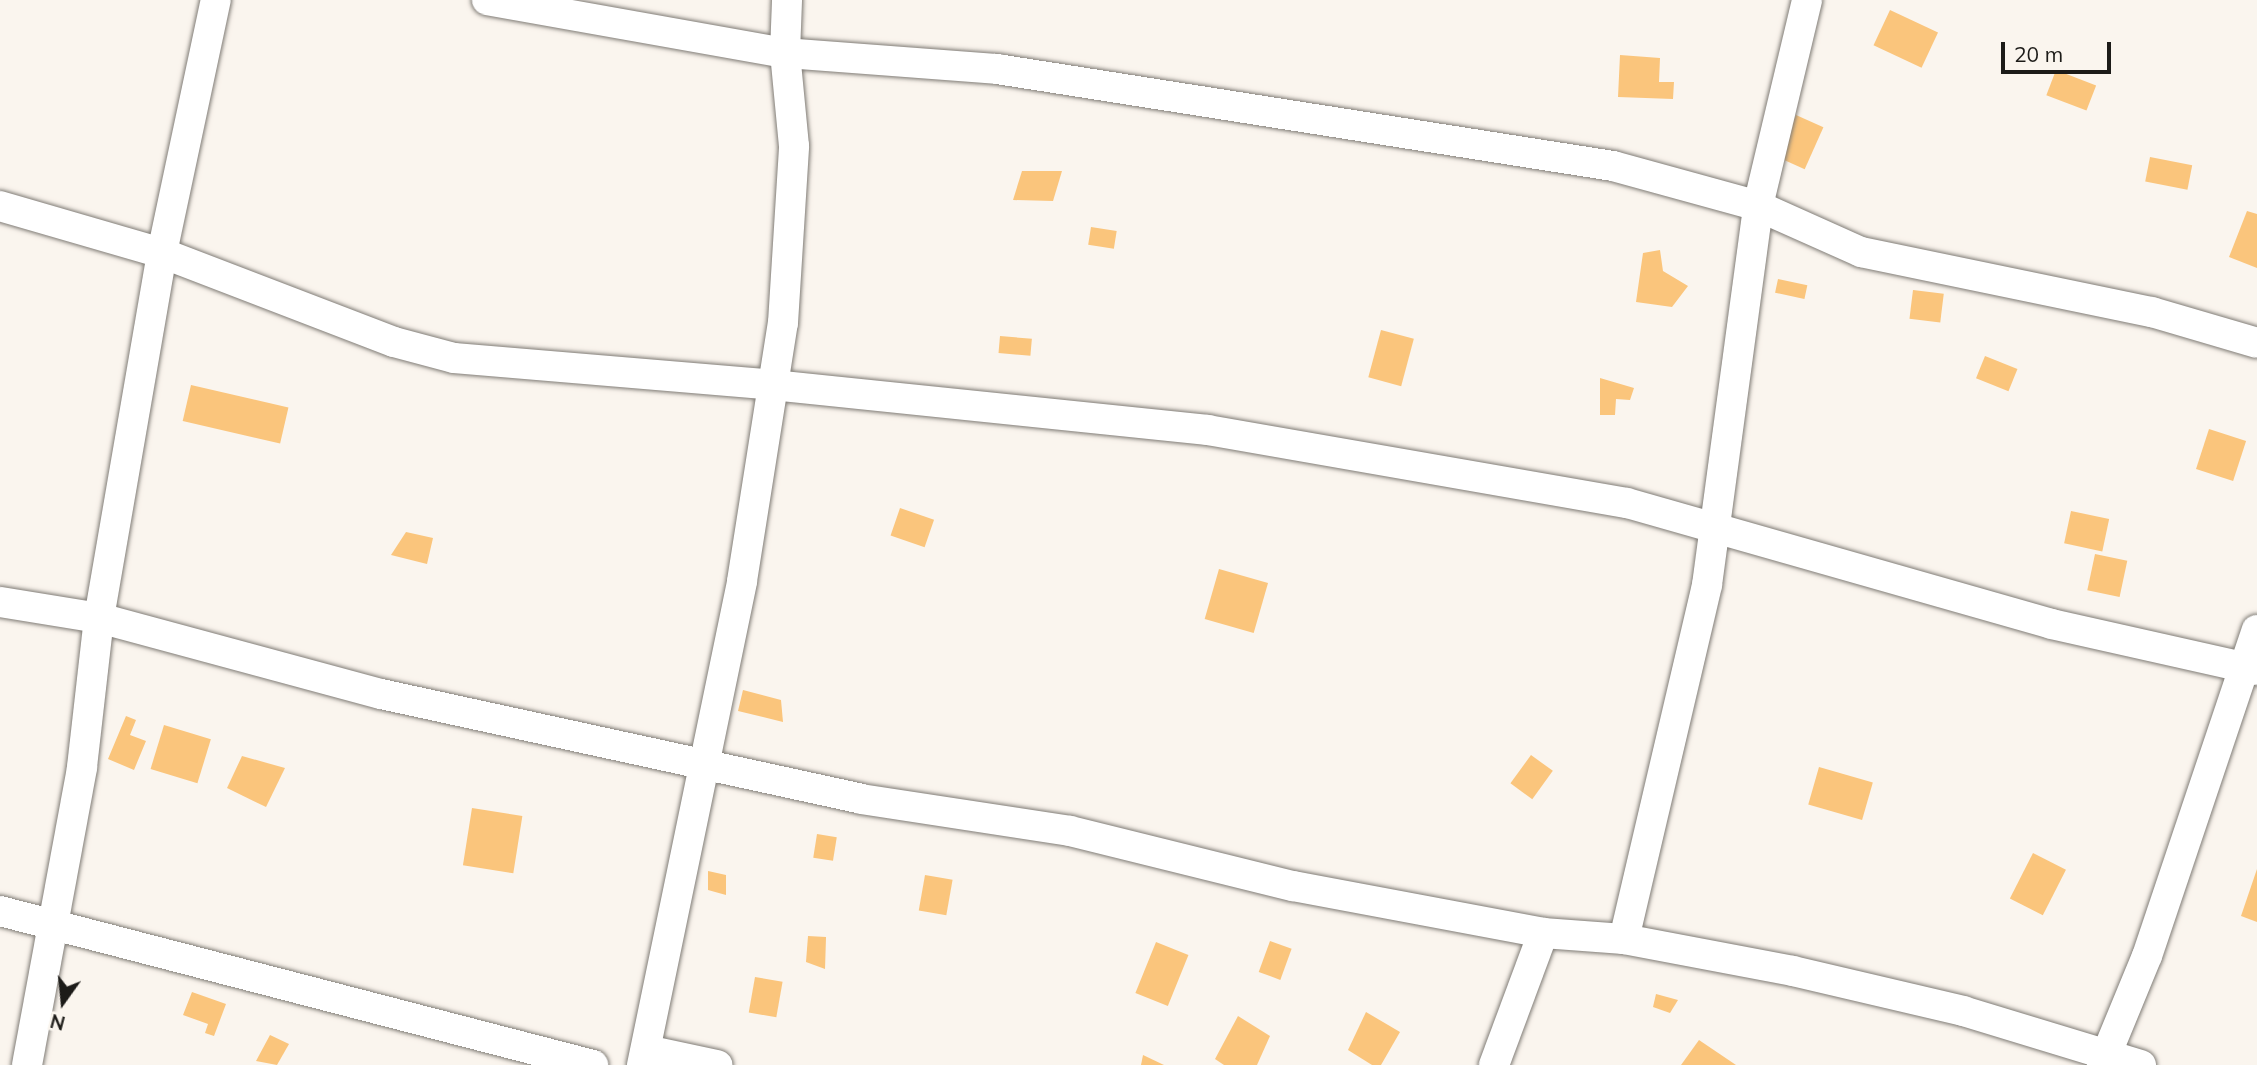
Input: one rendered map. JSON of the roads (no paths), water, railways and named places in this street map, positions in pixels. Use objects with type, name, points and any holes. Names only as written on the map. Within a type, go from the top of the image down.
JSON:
[{"type":"street","points":[[27,1065],[82,767],[99,618],[162,253],[216,0]]},
{"type":"street","points":[[487,0],[785,53],[996,69],[1205,104],[1385,127],[1613,166],[1758,206],[1861,252],[2152,312],[2257,343]]},
{"type":"street","points":[[718,1065],[644,1057],[742,582],[783,323],[794,146],[785,53],[788,0]]},
{"type":"street","points":[[1624,939],[1707,586],[1758,206],[1807,0]]},
{"type":"street","points":[[0,206],[162,253],[394,342],[454,358],[773,385],[1208,430],[1627,503],[2051,624],[2251,669]]},
{"type":"street","points":[[0,602],[99,618],[381,694],[564,731],[705,766],[861,799],[1070,831],[1293,886],[1543,933],[1624,939],[1819,977],[1963,1011],[2104,1059],[2141,1065]]},
{"type":"street","points":[[2104,1059],[2147,956],[2251,669],[2257,630]]},
{"type":"street","points":[[0,911],[593,1065]]},
{"type":"street","points":[[1494,1065],[1543,933]]}]
